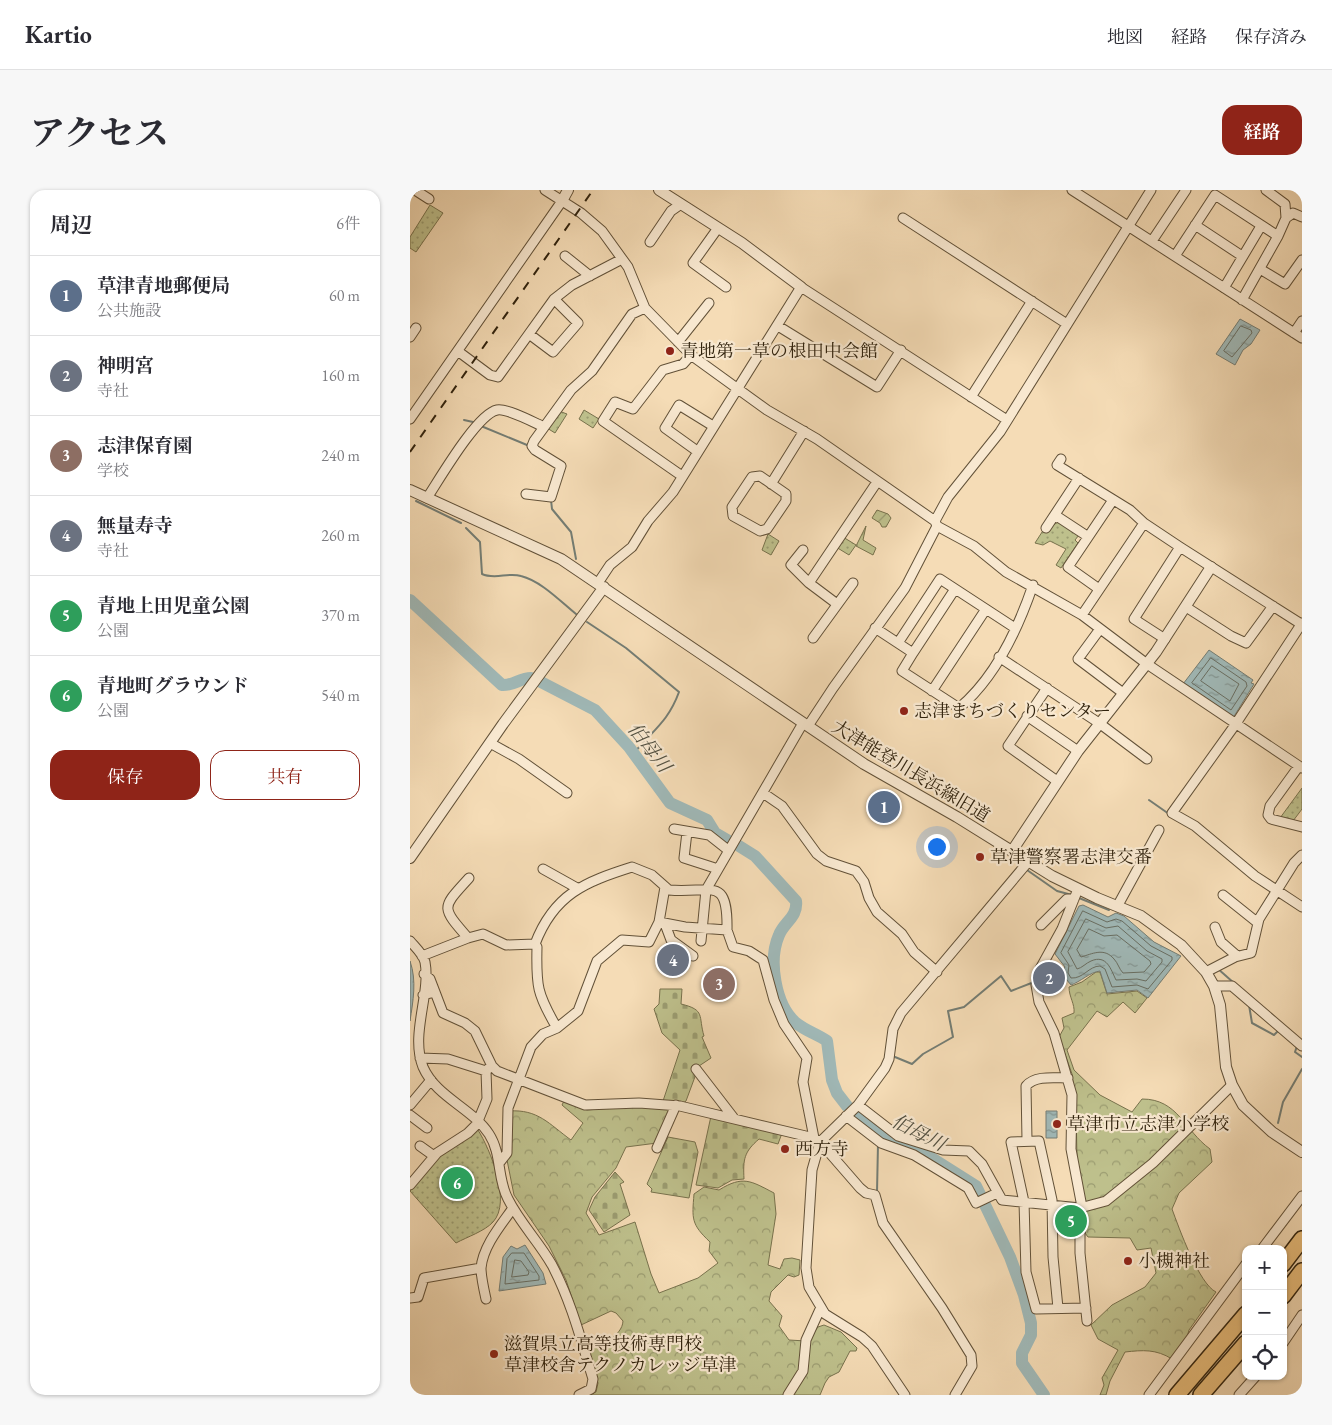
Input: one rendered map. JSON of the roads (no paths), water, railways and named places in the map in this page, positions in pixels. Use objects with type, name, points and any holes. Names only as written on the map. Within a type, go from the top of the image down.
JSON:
[{"type":"highway","points":[[1287,1259],[1302,1239]]},
{"type":"highway","points":[[1287,1291],[1302,1271]]},
{"type":"highway","points":[[1177,1395],[1242,1319]]},
{"type":"highway","points":[[1201,1395],[1242,1348]]},
{"type":"street","points":[[410,196],[415,190],[429,199]]},
{"type":"street","points":[[545,190],[602,231],[635,279],[645,308],[691,355],[768,410],[804,431],[936,523],[974,546],[1006,572],[1082,615],[1147,664],[1235,725],[1301,767],[1270,806],[1268,814],[1271,819],[1302,827]]},
{"type":"street","points":[[410,419],[459,352],[568,190]]},
{"type":"street","points":[[659,190],[718,228],[854,323],[901,350],[1007,420]]},
{"type":"street","points":[[1072,190],[1298,336],[1302,321]]},
{"type":"street","points":[[701,941],[706,890],[762,793],[805,725],[905,588],[948,497],[1000,432],[1151,190]]},
{"type":"street","points":[[1152,241],[1186,190]]},
{"type":"street","points":[[1242,300],[1286,218],[1285,204],[1266,190]]},
{"type":"street","points":[[1175,256],[1215,192],[1261,226],[1278,236]]},
{"type":"street","points":[[650,242],[670,211],[681,204]]},
{"type":"street","points":[[1286,218],[1293,213],[1302,217]]},
{"type":"street","points":[[903,218],[1067,324]]},
{"type":"street","points":[[1195,225],[1242,256]]},
{"type":"street","points":[[1224,288],[1261,226]]},
{"type":"street","points":[[718,228],[693,263],[726,287]]},
{"type":"street","points":[[565,256],[590,276]]},
{"type":"street","points":[[459,352],[490,375],[498,377],[554,299],[569,286],[622,259]]},
{"type":"street","points":[[1260,269],[1286,284],[1302,260]]},
{"type":"street","points":[[410,858],[601,585],[610,565],[632,547],[682,476],[801,287]]},
{"type":"street","points":[[529,334],[553,352],[578,323],[554,299]]},
{"type":"street","points":[[971,397],[1032,301]]},
{"type":"street","points":[[678,342],[710,303]]},
{"type":"street","points":[[526,494],[551,496],[561,466],[532,446],[571,390],[592,371],[632,314],[645,308]]},
{"type":"street","points":[[778,326],[877,387],[901,350]]},
{"type":"street","points":[[410,337],[416,328]]},
{"type":"street","points":[[682,476],[603,421],[615,402],[633,409],[663,370],[683,364],[691,355]]},
{"type":"street","points":[[697,451],[665,430],[679,405],[713,426]]},
{"type":"street","points":[[427,498],[475,428],[495,410],[503,410],[544,427]]},
{"type":"street","points":[[771,484],[804,431]]},
{"type":"street","points":[[1061,459],[1057,465],[1113,500],[1211,567],[1302,623],[1235,725],[1172,813],[1195,826],[1239,863],[1302,907]]},
{"type":"street","points":[[760,476],[771,484],[786,494],[786,501],[767,529],[760,531],[733,516],[732,507],[752,477],[760,476]]},
{"type":"street","points":[[1046,528],[1079,478]]},
{"type":"street","points":[[809,583],[877,482]]},
{"type":"street","name":"大津能登川長浜線旧道","points":[[411,494],[427,498],[561,558],[864,764],[1012,852],[1076,894],[1118,905],[1141,916],[1181,945],[1206,972],[1214,986],[1220,1005],[1226,1066],[1232,1085],[1243,1105],[1256,1118],[1302,1152]]},
{"type":"street","points":[[1098,589],[1068,568],[1087,536],[1113,500]]},
{"type":"street","points":[[1055,515],[1087,536]]},
{"type":"street","points":[[1082,615],[1144,523]]},
{"type":"street","points":[[1165,639],[1134,621],[1134,619],[1180,547]]},
{"type":"street","points":[[803,550],[791,565],[809,583],[838,604]]},
{"type":"street","points":[[1012,852],[1057,781],[1099,722],[1165,639],[1211,567]]},
{"type":"street","points":[[898,643],[940,579],[1016,628]]},
{"type":"street","points":[[813,638],[853,583]]},
{"type":"street","points":[[955,589],[902,671],[959,708],[976,693],[1000,657],[1025,610],[1033,586]]},
{"type":"street","points":[[1186,606],[1231,636],[1246,643],[1272,606]]},
{"type":"street","points":[[932,691],[986,609]]},
{"type":"street","points":[[875,628],[913,653]]},
{"type":"street","points":[[1100,629],[1078,659],[1123,693]]},
{"type":"street","points":[[1000,657],[1099,722],[1147,759]]},
{"type":"street","points":[[1048,688],[1008,746],[1057,781]]},
{"type":"street","points":[[1027,716],[1078,751]]},
{"type":"street","points":[[490,743],[519,759],[567,793]]},
{"type":"street","points":[[762,793],[782,806],[817,854],[826,861],[856,871],[864,882],[869,898],[877,912],[902,934],[914,952],[937,972]]},
{"type":"street","points":[[674,829],[709,836],[728,850]]},
{"type":"street","points":[[1118,905],[1159,830]]},
{"type":"street","points":[[688,832],[684,858],[718,869]]},
{"type":"street","points":[[1206,972],[1238,956],[1251,953],[1258,923],[1294,863],[1302,855]]},
{"type":"street","points":[[905,1395],[872,1346],[862,1336],[825,1314],[810,1287],[806,1268],[812,1170],[817,1140],[858,1104],[885,1068],[896,1020],[1028,862]]},
{"type":"street","points":[[557,1028],[544,1004],[536,982],[537,947],[535,944],[547,916],[577,888],[632,867],[652,875],[665,888],[682,891],[717,891],[726,899],[727,930],[733,947],[749,952],[763,960],[768,984],[784,1024],[805,1053],[807,1064],[804,1088],[817,1140],[860,1188],[866,1193],[876,1195],[883,1223],[938,1301],[971,1355],[972,1366],[955,1395]]},
{"type":"street","points":[[543,869],[577,888]]},
{"type":"street","points":[[468,938],[453,920],[447,908],[448,901],[469,878]]},
{"type":"street","points":[[500,1162],[507,1153],[508,1108],[530,1047],[542,1034],[557,1028],[578,1011],[597,961],[622,940],[649,942],[662,923],[665,888]]},
{"type":"street","points":[[1041,925],[1067,899],[1076,894]]},
{"type":"street","points":[[1076,894],[1062,929],[1040,969],[1036,985],[1039,1002],[1054,1033],[1072,1095],[1071,1149],[1081,1208],[1080,1253],[1088,1321]]},
{"type":"street","points":[[1223,895],[1258,923]]},
{"type":"street","points":[[662,923],[702,929],[727,930]]},
{"type":"street","points":[[662,923],[671,940],[692,956]]},
{"type":"street","points":[[1215,927],[1221,942],[1238,956]]},
{"type":"street","points":[[422,956],[483,934],[506,946],[535,944]]},
{"type":"street","points":[[411,945],[422,956],[425,963],[418,1035],[420,1058],[431,1080],[479,1122],[493,1141],[500,1162],[504,1189],[513,1208],[546,1255],[567,1298],[593,1379],[591,1392],[580,1395]]},
{"type":"street","points":[[410,1185],[434,1156],[468,1133],[479,1122],[487,1099],[489,1068],[475,1031],[443,1013],[430,978],[424,974]]},
{"type":"street","points":[[1214,986],[1232,986],[1300,1042]]},
{"type":"street","points":[[423,995],[435,992]]},
{"type":"street","points":[[420,1058],[436,1057],[489,1068],[517,1081],[585,1105],[639,1103],[676,1105],[733,1117],[817,1140]]},
{"type":"street","points":[[696,1069],[733,1117]]},
{"type":"street","points":[[1027,1140],[1026,1086],[1029,1082],[1044,1078],[1068,1078]]},
{"type":"street","points":[[410,1105],[431,1080]]},
{"type":"street","points":[[858,1104],[898,1136],[943,1150],[969,1150],[982,1164],[1002,1200],[1081,1208],[1106,1201],[1154,1163],[1232,1085]]},
{"type":"street","points":[[657,1148],[676,1105]]},
{"type":"street","points":[[410,1115],[427,1128]]},
{"type":"street","points":[[846,1116],[880,1143],[914,1155],[968,1188],[977,1203],[997,1193]]},
{"type":"street","points":[[1058,1308],[1051,1205],[1040,1141],[1011,1142],[1024,1202],[1026,1272],[1036,1309],[1086,1308]]},
{"type":"street","points":[[420,1146],[434,1156]]},
{"type":"street","points":[[1265,1245],[1302,1196]]},
{"type":"street","points":[[486,1299],[481,1268],[485,1254],[500,1226],[513,1208]]},
{"type":"street","points":[[410,1298],[418,1297],[424,1278],[481,1268]]},
{"type":"street","points":[[1149,1395],[1242,1269]]},
{"type":"street","points":[[788,1395],[803,1371],[806,1340],[821,1307]]},
{"type":"street","points":[[1287,1337],[1302,1316]]},
{"type":"street","points":[[1239,1395],[1252,1380]]},
{"type":"water","points":[[1240,319],[1260,330],[1251,344],[1243,350],[1235,365],[1216,354]]},
{"type":"water","points":[[1209,650],[1253,680],[1251,683],[1254,684],[1233,718],[1183,684]]},
{"type":"water","points":[[1083,905],[1108,917],[1116,913],[1124,916],[1154,942],[1181,956],[1148,998],[1137,990],[1107,993],[1100,971],[1071,985],[1061,973],[1065,967],[1055,954],[1079,906]]},
{"type":"water","points":[[410,961],[414,984],[410,1021]]},
{"type":"water","points":[[1046,1111],[1057,1111],[1057,1138],[1046,1138]]},
{"type":"water","points":[[525,1245],[543,1273],[546,1284],[499,1291],[503,1257],[511,1246],[517,1249]]},
{"type":"waterway","points":[[464,420],[473,422]]},
{"type":"waterway","points":[[481,426],[527,445]]},
{"type":"waterway","points":[[551,500],[552,509],[571,532],[576,559]]},
{"type":"waterway","points":[[416,501],[461,523]]},
{"type":"waterway","points":[[466,528],[480,542],[482,574],[487,576],[516,575],[536,582],[576,614]]},
{"type":"waterway","name":"伯母川","points":[[410,600],[502,685],[531,678]]},
{"type":"waterway","points":[[587,622],[626,648],[679,692],[670,711],[660,725],[634,753]]},
{"type":"waterway","name":"伯母川","points":[[539,681],[595,710],[629,747],[670,803],[707,820],[715,833],[727,840]]},
{"type":"waterway","points":[[1149,800],[1169,814]]},
{"type":"waterway","name":"伯母川","points":[[739,846],[755,856],[796,901],[795,911],[781,930],[776,945],[774,969],[778,994],[789,1015],[796,1023],[827,1041],[832,1080],[837,1093],[847,1106],[878,1133],[927,1155],[976,1186],[1010,1257],[1024,1295],[1031,1323],[1031,1335],[1022,1353],[1022,1363],[1044,1395]]},
{"type":"waterway","points":[[1027,870],[1057,891],[1072,895]]},
{"type":"waterway","points":[[1079,898],[1109,910]]},
{"type":"waterway","points":[[1217,968],[1234,983]]},
{"type":"waterway","points":[[895,1057],[912,1064],[923,1054],[953,1037],[948,1011],[964,1007],[1001,976],[1011,991],[1034,982]]},
{"type":"waterway","points":[[1249,1005],[1252,1023],[1274,1035],[1278,1031]]},
{"type":"waterway","points":[[1297,1046],[1295,1052],[1302,1057]]},
{"type":"waterway","points":[[1278,1123],[1283,1102],[1302,1069]]},
{"type":"waterway","points":[[877,1192],[878,1144]]},
{"type":"railway","points":[[410,452],[593,190]]},
{"type":"place","name":"青地第一草の根田中会館","points":[[670,351]]},
{"type":"place","name":"志津まちづくりセンター","points":[[904,711]]},
{"type":"place","name":"草津青地郵便局","points":[[884,807]]},
{"type":"place","name":"草津警察署志津交番","points":[[980,857]]},
{"type":"place","name":"無量寿寺","points":[[673,960]]},
{"type":"place","name":"神明宮","points":[[1049,978]]},
{"type":"place","name":"志津保育園","points":[[719,984]]},
{"type":"place","name":"草津市立志津小学校","points":[[1057,1124]]},
{"type":"place","name":"西方寺","points":[[785,1149]]},
{"type":"place","name":"青地町グラウンド","points":[[457,1183]]},
{"type":"place","name":"青地上田児童公園","points":[[1071,1221]]},
{"type":"place","name":"小槻神社","points":[[1128,1261]]},
{"type":"place","name":"滋賀県立高等技術専門校 草津校舎テクノカレッジ草津","points":[[494,1354]]}]
